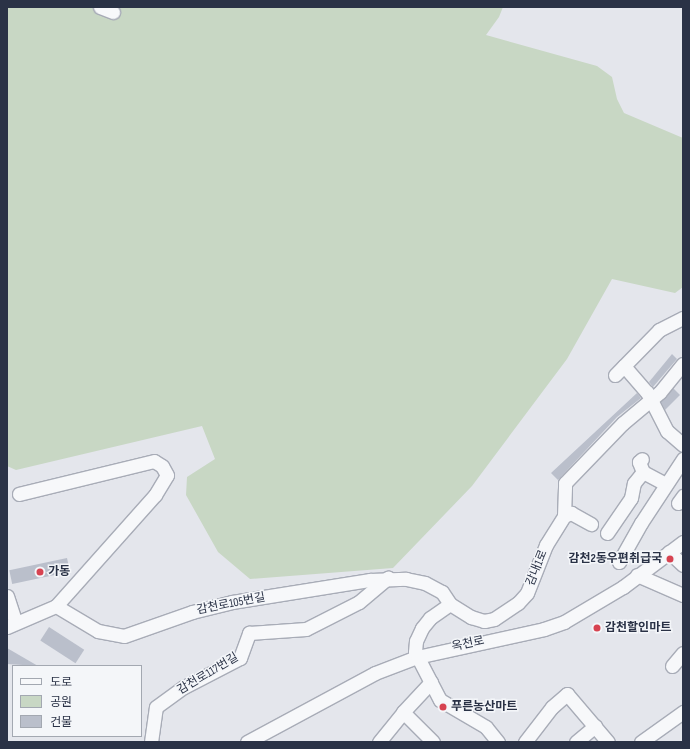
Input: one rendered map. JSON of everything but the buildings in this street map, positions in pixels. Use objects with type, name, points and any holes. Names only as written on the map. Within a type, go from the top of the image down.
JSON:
[{"type":"street","points":[[100,7],[113,12]]},
{"type":"street","points":[[683,318],[659,330],[619,370],[651,400],[667,431],[683,445]]},
{"type":"street","points":[[591,524],[571,513],[564,516],[565,483],[624,423],[651,400],[683,364]]},
{"type":"street","points":[[619,562],[666,484],[683,459]]},
{"type":"street","points":[[7,596],[12,625],[56,606],[155,495],[167,475],[162,466],[154,461],[19,494]]},
{"type":"street","points":[[607,533],[625,504],[631,498],[634,483],[642,465],[666,484]]},
{"type":"street","name":"감내1로","points":[[450,604],[471,617],[484,621],[494,619],[518,603],[527,593],[546,545],[564,516]]},
{"type":"street","name":"옥천로","points":[[247,742],[375,673],[417,657],[544,629],[564,622],[592,607],[683,542]]},
{"type":"street","points":[[669,552],[683,565]]},
{"type":"street","points":[[637,575],[683,595]]},
{"type":"street","name":"감천로105번길","points":[[56,606],[98,631],[124,636],[192,612],[232,602],[388,578],[425,583],[442,592],[450,604]]},
{"type":"street","name":"감천로117번길","points":[[151,742],[156,708],[184,687],[240,658],[249,633],[306,629],[359,602],[388,578]]},
{"type":"street","points":[[450,604],[430,618],[422,628],[416,640],[417,657],[432,682],[440,700],[486,727],[498,742]]},
{"type":"street","points":[[672,666],[683,653]]},
{"type":"street","points":[[379,742],[403,712],[432,682]]},
{"type":"street","points":[[525,742],[542,718],[567,694],[608,742]]},
{"type":"street","points":[[403,712],[433,742]]},
{"type":"street","points":[[641,742],[683,712]]},
{"type":"street","points":[[576,742],[594,726]]},
{"type":"green space","points":[[7,7],[503,7],[499,17],[486,35],[597,66],[612,77],[617,99],[624,113],[683,138],[683,287],[675,293],[612,279],[567,359],[472,486],[393,568],[250,579],[218,552],[186,495],[187,477],[215,459],[202,426],[16,470],[7,466]]},
{"type":"place","name":"감천2동우편취급국","points":[[670,559]]},
{"type":"place","name":"가동","points":[[40,572]]},
{"type":"place","name":"감천할인마트","points":[[597,628]]},
{"type":"place","name":"푸른농산마트","points":[[443,707]]}]
